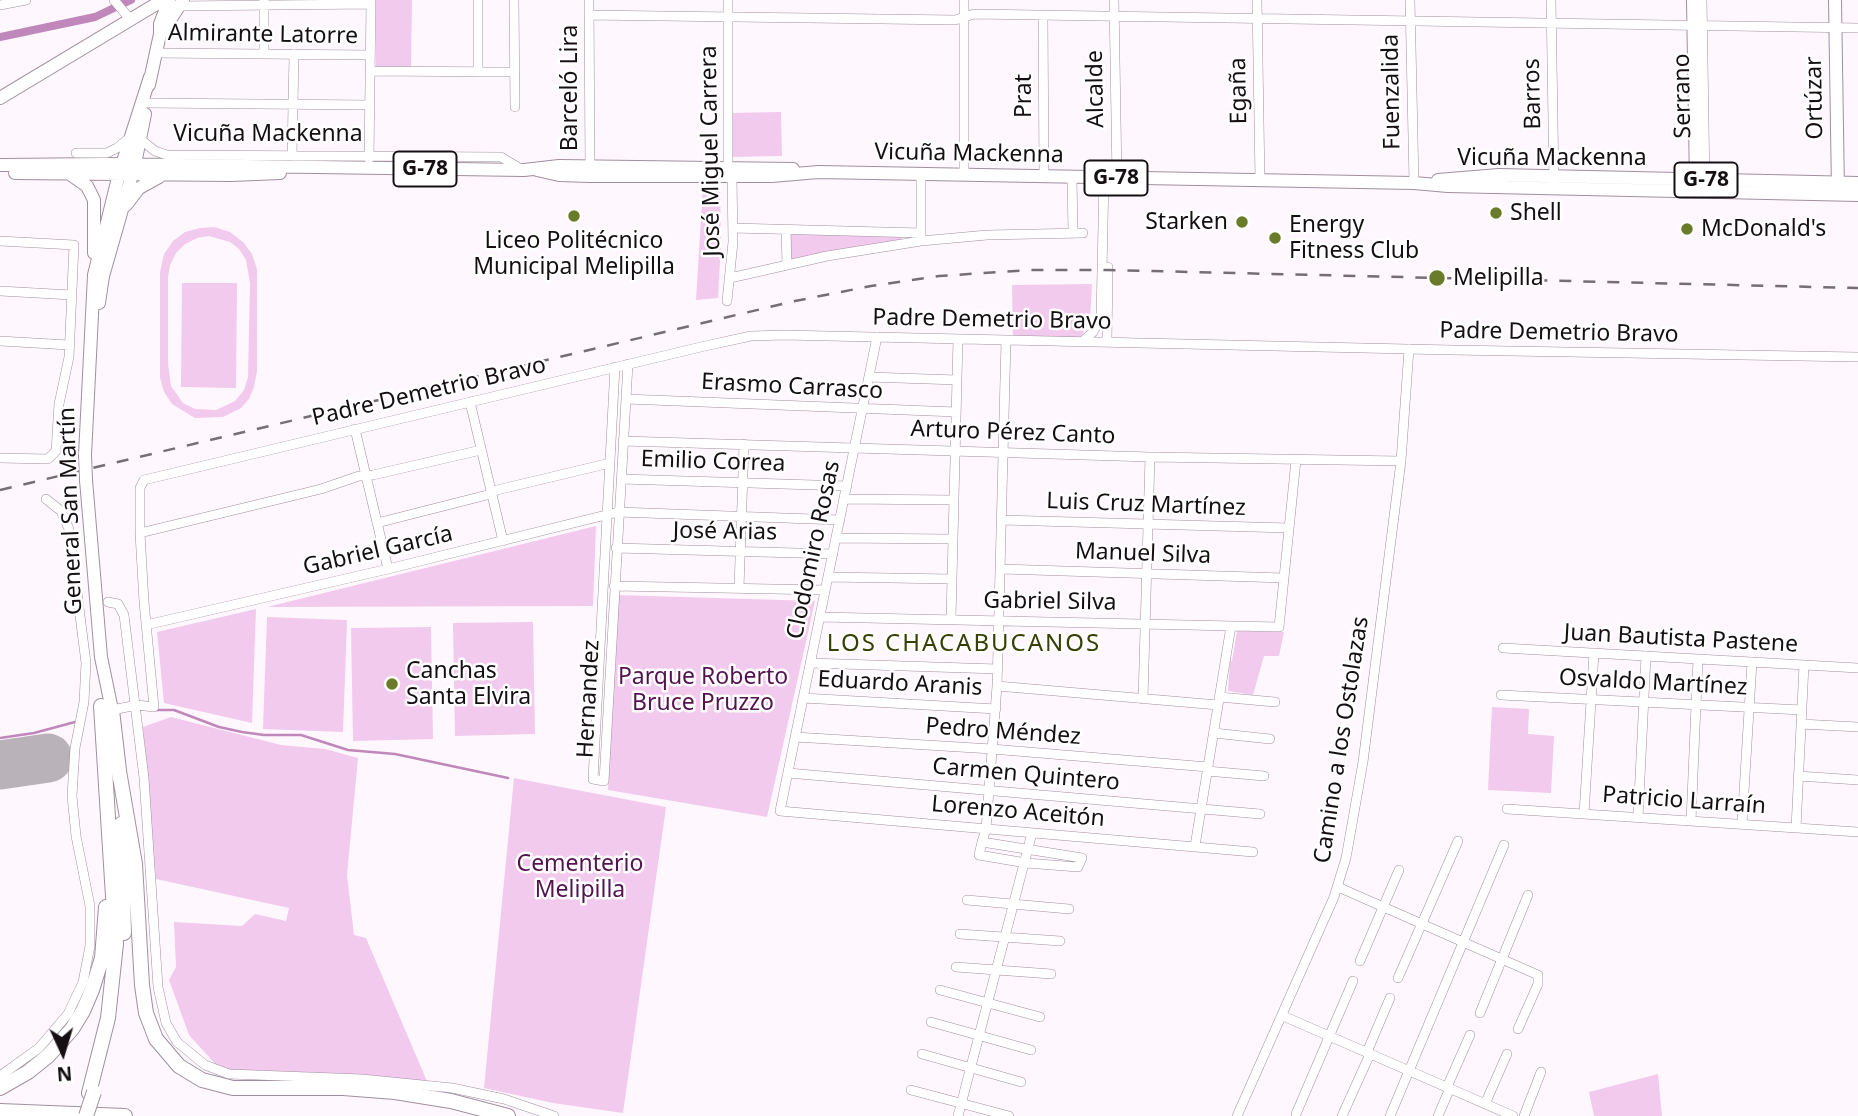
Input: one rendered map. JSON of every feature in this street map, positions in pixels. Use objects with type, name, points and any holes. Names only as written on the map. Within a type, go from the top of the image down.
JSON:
[{"type":"highway","points":[[106,708],[135,864],[144,1005],[151,1030],[173,1060],[197,1078],[223,1086],[244,1089],[356,1089],[413,1094],[508,1116]]},
{"type":"highway","points":[[0,1088],[28,1072],[57,1046],[83,1011],[96,979],[104,947],[106,909],[106,708]]},
{"type":"highway","points":[[84,1116],[112,1020],[123,950],[124,898],[119,771]]},
{"type":"highway","points":[[92,1092],[115,969],[115,917],[104,779]]},
{"type":"highway","points":[[0,1111],[125,1116]]},
{"type":"main road","name":"Serrano","points":[[1693,0],[1698,26],[1701,186]]},
{"type":"main road","name":"Ortúzar","points":[[1835,0],[1838,189]]},
{"type":"main road","points":[[0,98],[130,19],[173,2]]},
{"type":"main road","name":"General San Martín","points":[[136,137],[160,29],[173,2]]},
{"type":"main road","points":[[146,12],[157,18],[160,29]]},
{"type":"main road","name":"General San Martín","points":[[106,708],[85,455],[94,275],[147,103],[150,77]]},
{"type":"main road","name":"Vicuña Mackenna","points":[[0,165],[127,169],[165,175],[262,174],[369,162],[530,170],[559,166],[590,171],[730,172],[788,168],[818,172],[1414,183],[1476,176],[1554,182],[1838,189],[1858,195]]},
{"type":"main road","name":"Vicuña Mackenna","points":[[0,173],[270,166],[312,169]]},
{"type":"main road","name":"General San Martín","points":[[90,362],[103,276],[118,221],[127,169]]},
{"type":"main road","points":[[66,173],[82,182],[94,200],[94,275]]},
{"type":"main road","points":[[118,221],[136,190],[165,175]]},
{"type":"main road","name":"Vicuña Mackenna","points":[[1838,189],[1858,183]]},
{"type":"street","points":[[0,5],[26,0]]},
{"type":"street","points":[[114,0],[130,19]]},
{"type":"street","points":[[478,0],[478,72]]},
{"type":"street","points":[[514,0],[515,107]]},
{"type":"street","name":"Barceló Lira","points":[[589,0],[590,171]]},
{"type":"street","name":"José Miguel Carrera","points":[[727,301],[733,228],[728,0]]},
{"type":"street","points":[[964,0],[964,175]]},
{"type":"street","name":"Alcalde","points":[[1107,342],[1114,0]]},
{"type":"street","name":"Egaña","points":[[1256,0],[1260,181]]},
{"type":"street","name":"Fuenzalida","points":[[1410,0],[1414,183]]},
{"type":"street","name":"Barros","points":[[1551,0],[1554,182]]},
{"type":"street","name":"Serrano","points":[[1698,26],[1703,0]]},
{"type":"street","points":[[173,2],[371,2],[369,162]]},
{"type":"street","points":[[264,2],[264,54]]},
{"type":"street","points":[[589,15],[955,20],[974,15],[1858,29]]},
{"type":"street","name":"Prat","points":[[1043,16],[1044,177]]},
{"type":"street","name":"Almirante Latorre","points":[[156,53],[370,55]]},
{"type":"street","points":[[292,156],[293,54]]},
{"type":"street","points":[[370,71],[514,72]]},
{"type":"street","points":[[147,103],[370,105]]},
{"type":"street","points":[[76,153],[110,152],[136,137]]},
{"type":"street","name":"Vicuña Mackenna","points":[[136,137],[157,153],[167,155],[292,156],[369,162],[501,157],[530,170]]},
{"type":"street","points":[[921,174],[921,237]]},
{"type":"street","points":[[733,228],[921,237],[1078,233],[1072,177]]},
{"type":"street","name":"Alcalde","points":[[1083,341],[1093,332],[1101,317],[1110,178]]},
{"type":"street","points":[[786,229],[787,265]]},
{"type":"street","points":[[730,278],[921,237]]},
{"type":"street","points":[[0,241],[74,245],[69,345],[59,404],[55,454],[46,459],[0,458]]},
{"type":"street","points":[[0,292],[72,295]]},
{"type":"street","name":"Padre Demetrio Bravo","points":[[140,533],[140,488],[142,481],[148,478],[705,346],[762,335],[1858,357]]},
{"type":"street","name":"Clodomiro Rosas","points":[[780,811],[877,337]]},
{"type":"street","points":[[951,619],[958,339]]},
{"type":"street","points":[[982,842],[1082,858],[1078,867],[1026,863],[979,855],[982,842],[986,829],[996,709],[1006,340]]},
{"type":"street","points":[[0,341],[69,345]]},
{"type":"street","name":"Camino a los Ostolazas","points":[[1237,1116],[1338,887],[1363,762],[1401,461],[1409,349]]},
{"type":"street","name":"Hernandez","points":[[615,367],[593,779],[604,781],[628,364]]},
{"type":"street","points":[[869,377],[957,380]]},
{"type":"street","name":"Erasmo Carrasco","points":[[626,399],[956,412]]},
{"type":"street","points":[[470,402],[503,541]]},
{"type":"street","points":[[355,429],[388,569]]},
{"type":"street","name":"Arturo Pérez Canto","points":[[623,441],[1150,457],[1401,461]]},
{"type":"street","points":[[739,588],[744,444]]},
{"type":"street","points":[[85,702],[106,708],[137,705],[155,707],[140,533],[321,489],[341,481],[481,450]]},
{"type":"street","points":[[1143,699],[1150,457]]},
{"type":"street","points":[[1284,578],[1296,460]]},
{"type":"street","points":[[377,523],[610,463]]},
{"type":"street","name":"Emilio Correa","points":[[621,479],[847,486]]},
{"type":"street","points":[[0,1076],[39,1048],[63,1021],[76,1000],[86,970],[91,934],[90,906],[76,836],[72,796],[75,748],[85,702],[85,607],[67,523],[57,506],[46,499]]},
{"type":"street","points":[[844,499],[954,500]]},
{"type":"street","name":"Gabriel García","points":[[146,625],[618,512],[840,520]]},
{"type":"street","name":"Luis Cruz Martínez","points":[[1002,520],[1289,528]]},
{"type":"street","points":[[836,538],[953,539]]},
{"type":"street","name":"José Arias","points":[[616,548],[833,554]]},
{"type":"street","name":"Manuel Silva","points":[[1001,569],[1284,578]]},
{"type":"street","points":[[828,577],[952,579]]},
{"type":"street","name":"Gabriel Silva","points":[[820,617],[1279,627],[1284,578]]},
{"type":"street","points":[[614,586],[825,590]]},
{"type":"street","points":[[108,602],[118,604],[123,610],[137,705],[159,998],[169,1030],[181,1047],[205,1065],[229,1073],[362,1079],[452,1088],[503,1099],[554,1116]]},
{"type":"street","points":[[1195,846],[1231,626]]},
{"type":"street","name":"Juan Bautista Pastene","points":[[1503,648],[1858,668]]},
{"type":"street","points":[[1584,814],[1594,653]]},
{"type":"street","points":[[1638,818],[1646,656]]},
{"type":"street","points":[[1691,821],[1698,659]]},
{"type":"street","points":[[1742,824],[1752,662]]},
{"type":"street","points":[[810,663],[998,669]]},
{"type":"street","points":[[1796,828],[1804,665]]},
{"type":"street","points":[[132,683],[152,685]]},
{"type":"street","points":[[997,686],[1143,699],[1275,702]]},
{"type":"street","name":"Osvaldo Martínez","points":[[1501,695],[1802,710]]},
{"type":"street","name":"Eduardo Aranis","points":[[803,698],[996,709]]},
{"type":"street","points":[[1801,724],[1858,727]]},
{"type":"street","points":[[1214,733],[1270,739]]},
{"type":"street","name":"Pedro Méndez","points":[[795,737],[992,749],[1264,776]]},
{"type":"street","name":"Carmen Quintero","points":[[788,774],[1260,814]]},
{"type":"street","points":[[1798,776],[1858,780]]},
{"type":"street","name":"Patricio Larraín","points":[[1507,809],[1858,832]]},
{"type":"street","name":"Lorenzo Aceitón","points":[[780,811],[1253,852]]},
{"type":"street","points":[[958,1116],[1032,833]]},
{"type":"street","points":[[1398,978],[1458,841]]},
{"type":"street","points":[[1390,1116],[1504,845]]},
{"type":"street","points":[[1360,961],[1399,870]]},
{"type":"street","points":[[1338,887],[1538,975],[1538,984],[1517,1029]]},
{"type":"street","points":[[1479,1013],[1528,895]]},
{"type":"street","points":[[967,900],[1069,909]]},
{"type":"street","points":[[960,934],[1060,941]]},
{"type":"street","points":[[956,967],[1051,974]]},
{"type":"street","points":[[1296,1114],[1353,981]]},
{"type":"street","points":[[940,990],[1040,1017]]},
{"type":"street","points":[[1342,1116],[1390,998]]},
{"type":"street","points":[[1283,1016],[1513,1116]]},
{"type":"street","points":[[931,1022],[1031,1050]]},
{"type":"street","points":[[1438,1116],[1470,1035]]},
{"type":"street","points":[[1485,1104],[1507,1054]]},
{"type":"street","points":[[922,1055],[1021,1082]]},
{"type":"street","points":[[1524,1116],[1541,1072]]},
{"type":"street","points":[[911,1090],[1009,1116]]},
{"type":"green space","points":[[376,0],[412,0],[411,68],[376,67]]},
{"type":"green space","points":[[781,112],[782,156],[730,157],[729,113]]},
{"type":"green space","points":[[703,186],[720,187],[718,298],[696,300]]},
{"type":"green space","points":[[214,227],[230,232],[244,243],[252,254],[257,269],[257,371],[254,387],[241,408],[223,417],[195,418],[172,404],[164,392],[160,378],[160,272],[164,254],[173,241],[185,232]],"holes":[[[209,236],[230,242],[246,260],[250,283],[248,377],[244,390],[235,401],[216,410],[195,409],[183,403],[171,386],[168,363],[170,265],[176,253],[197,238]]]},
{"type":"green space","points":[[790,233],[902,235],[902,240],[791,260]]},
{"type":"green space","points":[[182,283],[237,283],[236,388],[181,387]]},
{"type":"green space","points":[[1092,284],[1090,320],[1082,335],[1075,341],[1013,343],[1012,285]]},
{"type":"green space","points":[[596,526],[593,606],[267,607]]},
{"type":"green space","name":"Parque Roberto Bruce Pruzzo","points":[[616,595],[815,601],[767,817],[608,790]]},
{"type":"green space","points":[[256,609],[252,723],[164,703],[157,632]]},
{"type":"green space","name":"Canchas Santa Elvira","points":[[267,617],[347,620],[343,732],[263,729]]},
{"type":"green space","name":"Canchas Santa Elvira","points":[[533,622],[535,734],[455,736],[453,623]]},
{"type":"green space","name":"Canchas Santa Elvira","points":[[431,627],[433,739],[353,741],[351,628]]},
{"type":"green space","points":[[1237,631],[1284,632],[1279,656],[1264,656],[1253,695],[1228,691],[1230,661]]},
{"type":"green space","points":[[1492,707],[1529,709],[1528,734],[1554,736],[1551,793],[1488,790]]},
{"type":"green space","points":[[171,717],[281,745],[325,749],[358,758],[347,875],[354,935],[366,938],[429,1086],[257,1075],[218,1067],[189,1035],[169,980],[176,967],[174,922],[242,926],[255,914],[286,921],[289,908],[156,879],[143,727]]},
{"type":"green space","name":"Cementerio Melipilla","points":[[514,778],[666,807],[623,1113],[553,1103],[484,1088]]},
{"type":"green space","points":[[1658,1074],[1662,1116],[1594,1116],[1589,1092]]},
{"type":"waterway","points":[[0,37],[95,17],[131,0]]},
{"type":"waterway","points":[[157,710],[174,710],[219,727],[242,732],[301,735],[348,750],[395,754],[508,778]]},
{"type":"waterway","points":[[0,738],[34,733],[75,722]]},
{"type":"runway","points":[[0,765],[48,758]]},
{"type":"railway","points":[[0,490],[795,301],[939,276],[1030,270],[1108,270],[1858,288]]},
{"type":"place","name":"Shell","points":[[1496,213]]},
{"type":"place","name":"Liceo Politécnico Municipal Melipilla","points":[[574,216]]},
{"type":"place","name":"Starken","points":[[1242,222]]},
{"type":"place","name":"McDonald's","points":[[1687,229]]},
{"type":"place","name":"Energy Fitness Club","points":[[1275,238]]},
{"type":"place","name":"Melipilla","points":[[1437,278]]},
{"type":"place","name":"Canchas Santa Elvira","points":[[392,684]]},
{"type":"district","name":"LOS CHACABUCANOS","points":[[964,644]]}]
